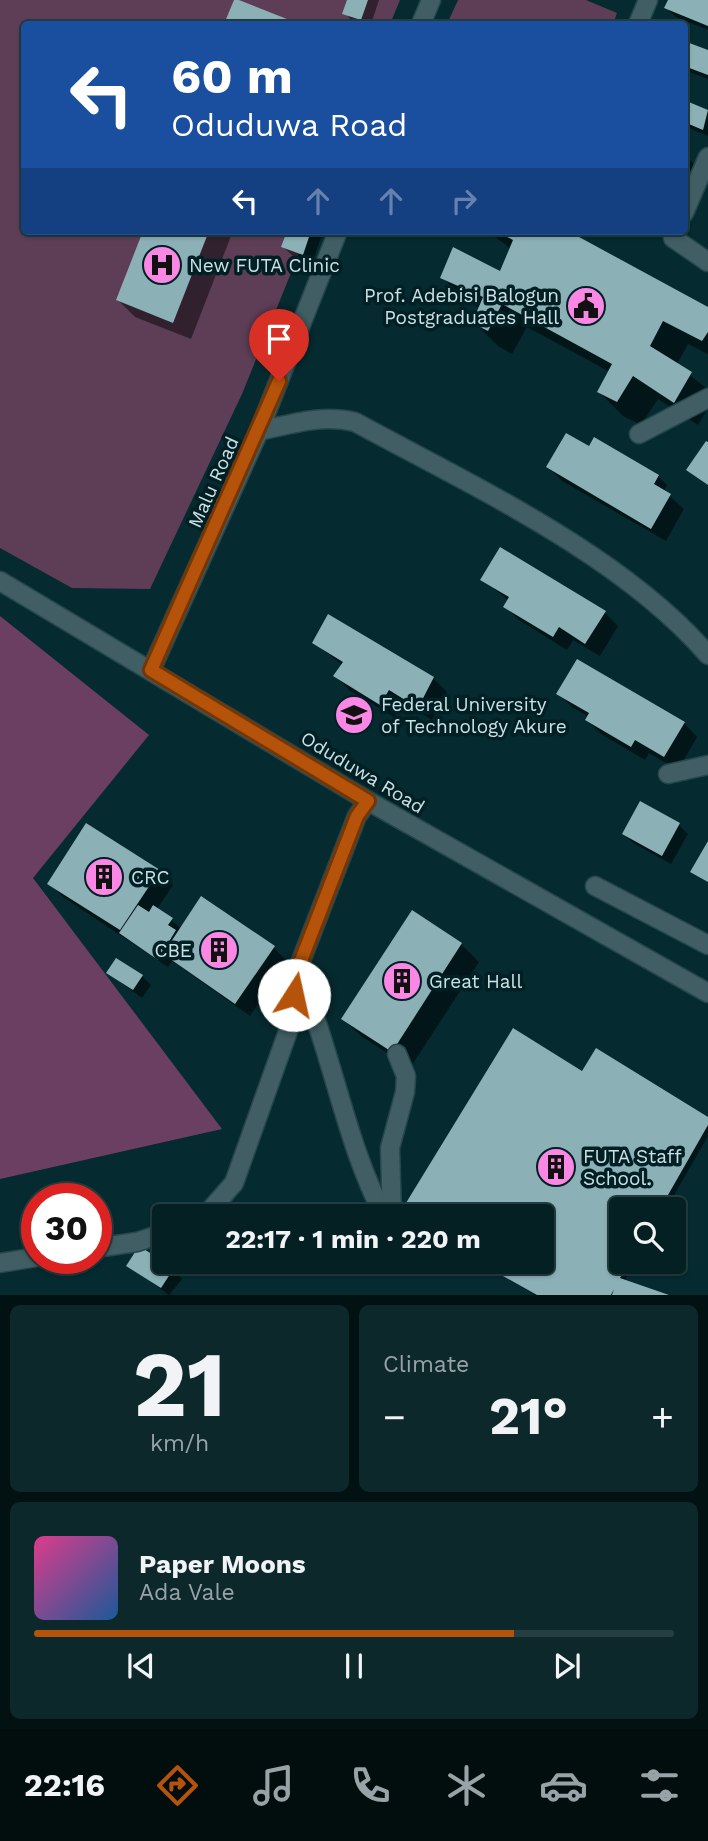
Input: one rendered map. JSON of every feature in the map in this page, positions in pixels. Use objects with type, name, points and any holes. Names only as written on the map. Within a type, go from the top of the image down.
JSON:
[{"type":"street","points":[[422,21],[431,0]]},
{"type":"street","points":[[639,21],[648,0]]},
{"type":"street","points":[[688,204],[708,157]]},
{"type":"street","name":"Malu Road","points":[[151,670],[259,431],[336,235]]},
{"type":"street","points":[[672,235],[708,262]]},
{"type":"street","points":[[639,434],[708,398]]},
{"type":"street","points":[[259,431],[337,417],[355,422],[501,502],[643,592],[680,622],[708,655]]},
{"type":"street","name":"Oduduwa Road","points":[[0,581],[368,801],[708,993]]},
{"type":"street","points":[[668,774],[708,765]]},
{"type":"street","points":[[228,1204],[292,1020],[297,971],[357,816],[368,801]]},
{"type":"street","points":[[595,886],[708,945]]},
{"type":"street","points":[[297,971],[335,1079],[342,1115],[379,1204]]},
{"type":"street","points":[[392,1204],[390,1148],[405,1092],[406,1076],[397,1054]]},
{"type":"street","points":[[216,1204],[234,1183]]},
{"type":"street","points":[[112,1246],[152,1237]]},
{"type":"street","points":[[0,1263],[21,1260]]},
{"type":"shaded area","points":[[0,0],[400,0],[391,21],[21,21],[21,235],[306,235],[242,394],[150,589],[72,588],[0,548]]},
{"type":"shaded area","points":[[458,0],[586,0],[617,13],[614,21],[448,21]]},
{"type":"shaded area","points":[[0,616],[149,735],[33,878],[222,1129],[0,1179]]},
{"type":"building","points":[[234,0],[239,0],[292,21],[225,21]]},
{"type":"building","points":[[347,0],[368,0],[361,20],[342,14]]},
{"type":"building","points":[[668,0],[708,0],[708,26],[664,8]]},
{"type":"building","points":[[688,42],[708,50],[708,75],[688,68]]},
{"type":"building","points":[[688,102],[708,110],[703,130],[688,124]]},
{"type":"building","name":"New FUTA Clinic","points":[[141,235],[207,235],[173,323],[116,300]]},
{"type":"building","points":[[286,235],[310,235],[303,255],[281,247]]},
{"type":"building","points":[[504,235],[575,235],[708,307],[708,332],[702,341],[663,321],[650,346],[692,372],[674,403],[633,376],[617,402],[597,392],[612,364],[502,304],[488,331],[472,323],[483,297],[440,278],[453,247],[500,271],[513,240]]},
{"type":"building","points":[[566,433],[589,446],[594,437],[659,475],[654,484],[671,494],[651,529],[546,467]]},
{"type":"building","points":[[706,441],[708,442],[708,485],[686,470]]},
{"type":"building","points":[[500,547],[606,611],[585,644],[559,627],[553,637],[503,607],[509,597],[480,580]]},
{"type":"building","points":[[328,614],[434,677],[418,708],[389,690],[380,705],[333,676],[343,662],[312,643]]},
{"type":"building","points":[[577,659],[685,722],[664,757],[635,740],[631,747],[585,720],[589,713],[556,694]]},
{"type":"building","points":[[640,801],[680,823],[662,856],[622,834]]},
{"type":"building","name":"CRC","points":[[86,823],[160,870],[120,930],[47,884]]},
{"type":"building","points":[[708,841],[708,882],[690,872]]},
{"type":"building","name":"CBE","points":[[201,896],[275,946],[235,1004],[163,954]]},
{"type":"building","points":[[138,905],[149,912],[153,905],[173,918],[168,925],[176,930],[158,960],[119,933]]},
{"type":"building","name":"Great Hall","points":[[412,910],[462,943],[392,1052],[341,1019]]},
{"type":"building","points":[[116,958],[143,975],[133,990],[106,973]]},
{"type":"building","name":"FUTA Staff School.","points":[[513,1028],[582,1071],[596,1048],[708,1117],[708,1125],[667,1197],[609,1197],[609,1274],[622,1274],[620,1278],[669,1295],[612,1295],[614,1289],[611,1295],[537,1295],[499,1274],[554,1274],[554,1204],[405,1204]]},
{"type":"building","points":[[139,1246],[152,1254],[152,1274],[170,1274],[161,1288],[126,1266]]},
{"type":"place","name":"New FUTA Clinic","points":[[162,265]]},
{"type":"place","name":"Prof. Adebisi Balogun Postgraduates Hall","points":[[586,306]]},
{"type":"place","name":"Federal University of Technology Akure","points":[[354,715]]},
{"type":"place","name":"CRC","points":[[104,877]]},
{"type":"place","name":"CBE","points":[[219,950]]},
{"type":"place","name":"Great Hall","points":[[402,981]]},
{"type":"place","name":"FUTA Staff School.","points":[[556,1167]]},
{"type":"route","points":[[279,381],[151,670],[368,801],[357,816],[297,971],[294,995]]}]
